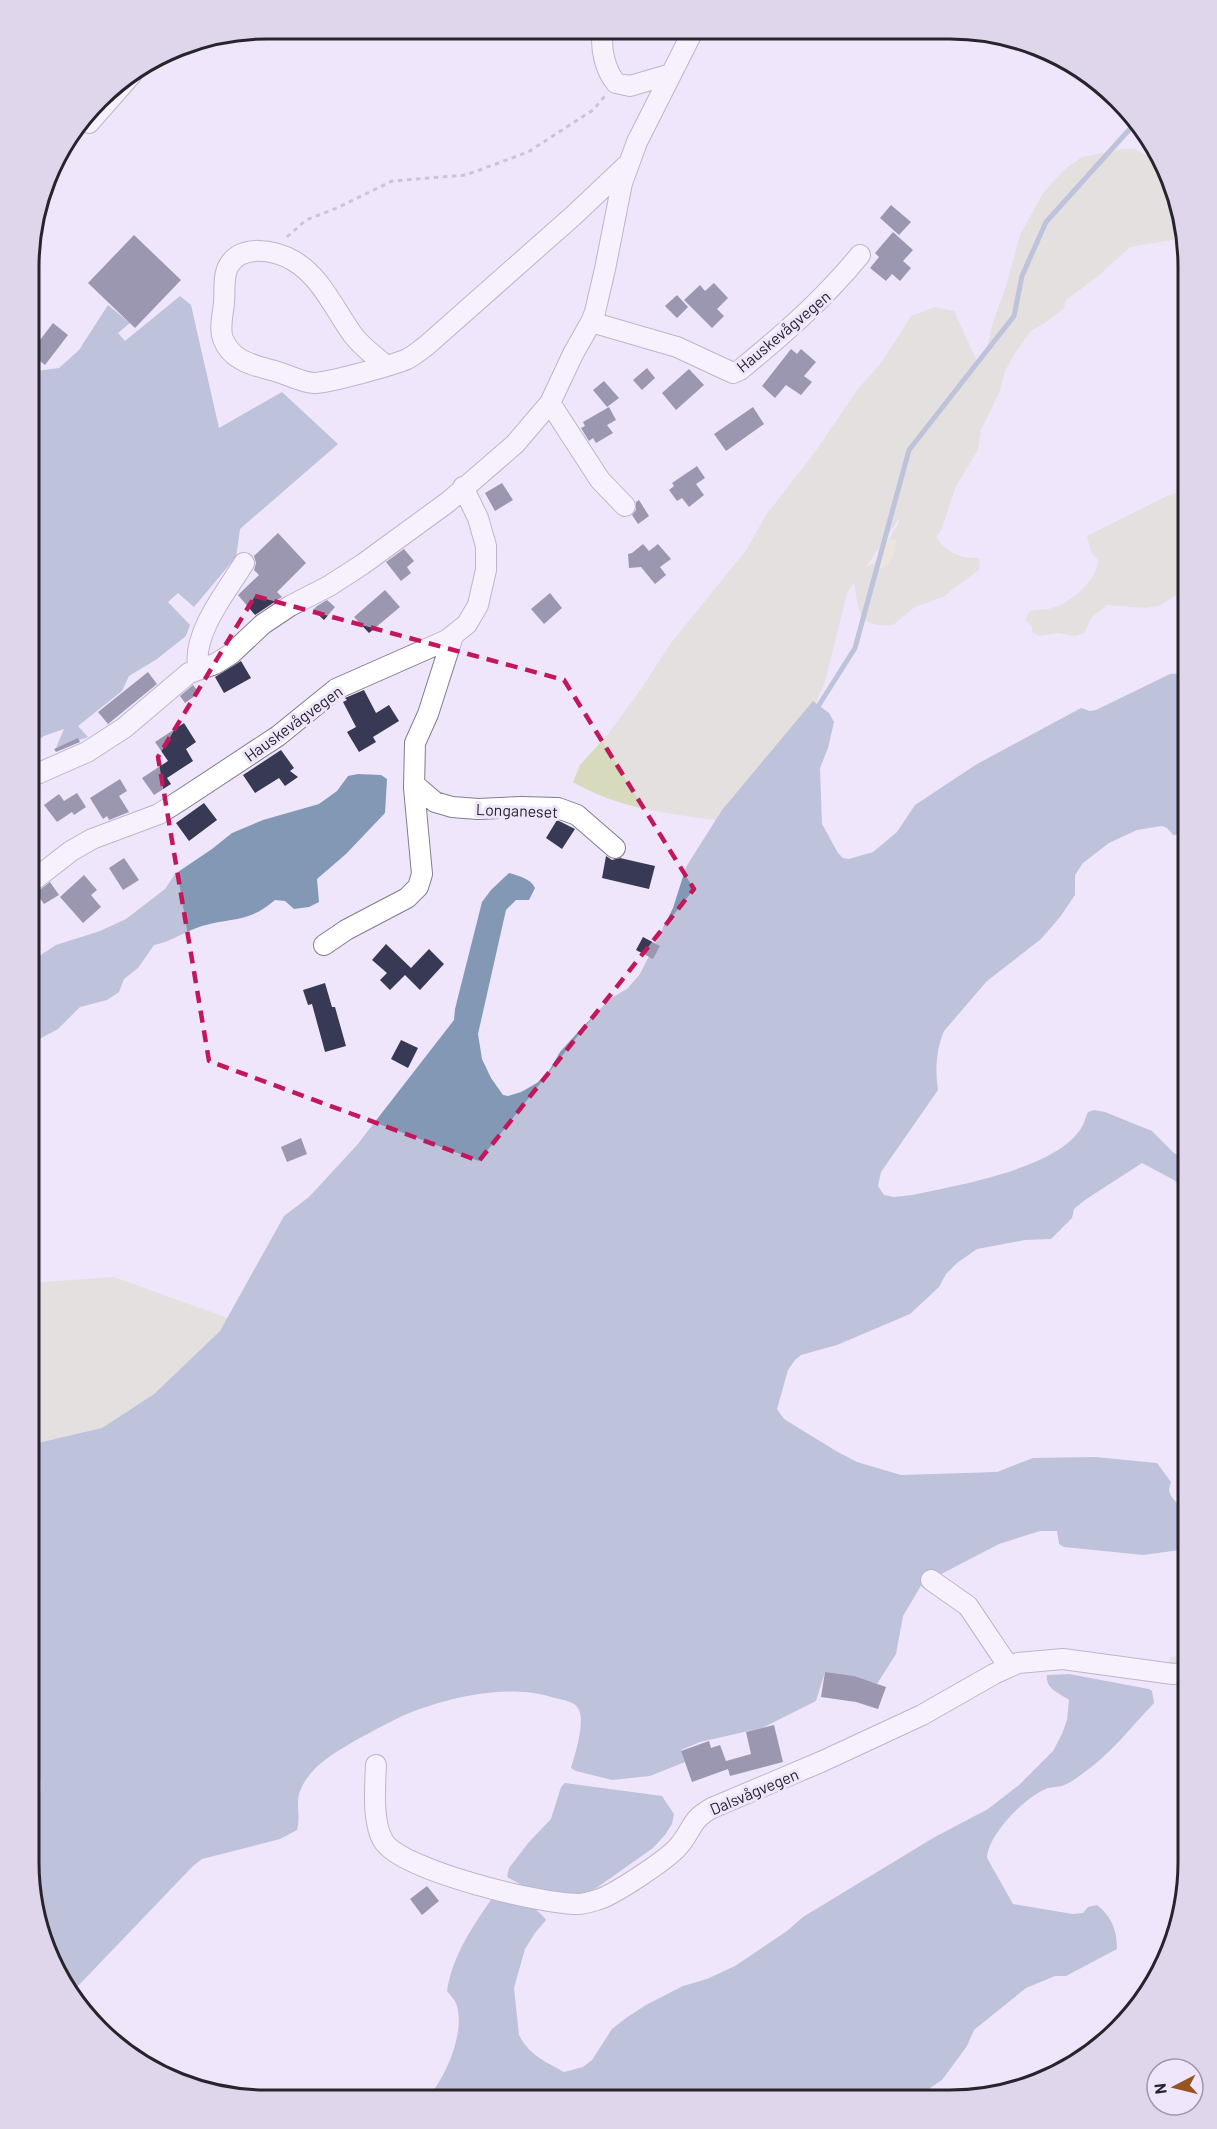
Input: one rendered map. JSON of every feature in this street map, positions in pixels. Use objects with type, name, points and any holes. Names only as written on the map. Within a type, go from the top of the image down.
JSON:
[{"type":"street","points":[[602,39],[608,74],[616,84],[630,86],[671,74]]},
{"type":"street","points":[[39,773],[87,752],[124,728],[189,673],[215,664],[231,654],[263,624],[363,564],[448,502],[515,444],[550,403],[591,322],[605,269],[622,183],[641,132],[689,39]]},
{"type":"street","points":[[386,366],[354,336],[313,275],[292,260],[258,250],[239,256],[228,267],[222,321],[223,339],[236,357],[253,365],[278,371],[290,378],[316,383],[386,366],[407,359],[426,346],[573,216],[629,163]]},
{"type":"street","name":"Hauskevågvegen","points":[[591,322],[677,347],[733,373],[740,370],[802,318],[833,288],[860,255]]},
{"type":"street","points":[[550,403],[600,480],[625,506]]},
{"type":"street","name":"Hauskevågvegen","points":[[39,876],[71,851],[92,839],[159,814],[278,736],[336,689],[407,659],[453,636],[467,624],[478,605],[486,570],[486,546],[478,518],[463,487]]},
{"type":"street","points":[[202,669],[198,666],[197,658],[199,640],[244,563]]},
{"type":"street","points":[[324,945],[346,930],[407,898],[418,887],[422,874],[414,784],[415,743],[428,714],[453,636]]},
{"type":"street","name":"Longaneset","points":[[414,784],[435,802],[452,807],[478,810],[521,807],[558,808],[577,815],[615,848]]},
{"type":"street","points":[[931,1580],[968,1606],[1009,1667]]},
{"type":"street","name":"Dalsvågvegen","points":[[376,1765],[375,1801],[379,1832],[393,1851],[471,1884],[551,1901],[579,1904],[602,1898],[674,1851],[681,1844],[695,1819],[705,1812],[922,1715],[1018,1663],[1063,1659],[1178,1674]]},
{"type":"path","points":[[271,252],[306,220],[337,208],[392,181],[466,175],[528,152],[593,110],[616,84]]},
{"type":"highlighted area","points":[[255,596],[564,680],[694,889],[479,1161],[209,1061],[158,757]]},
{"type":"green space","points":[[1123,149],[1135,149],[1150,158],[1166,194],[1176,239],[1130,247],[1097,277],[1066,300],[1064,308],[1031,331],[1015,353],[1005,371],[1000,391],[981,430],[978,450],[956,486],[941,531],[936,537],[954,554],[979,558],[980,569],[943,597],[915,607],[893,625],[872,624],[866,620],[859,609],[854,583],[847,593],[825,682],[816,703],[813,702],[716,820],[642,808],[606,798],[573,782],[580,765],[608,734],[671,643],[747,549],[766,515],[815,452],[857,390],[881,363],[911,316],[935,307],[954,311],[977,361],[982,357],[988,344],[1020,235],[1043,193],[1065,169],[1082,157]],"holes":[[[900,517],[897,526],[874,563],[866,567]]]},
{"type":"green space","points":[[1178,492],[1178,594],[1159,606],[1145,608],[1107,605],[1091,618],[1084,633],[1075,636],[1058,633],[1040,636],[1032,632],[1032,626],[1025,620],[1029,612],[1049,609],[1067,601],[1082,590],[1093,575],[1098,560],[1091,552],[1087,536]]},
{"type":"green space","points":[[114,1277],[228,1318],[220,1331],[154,1394],[102,1428],[39,1443],[39,1283]]},
{"type":"green space","points":[[1178,1656],[1178,1671],[1167,1666],[1171,1657]]},
{"type":"sand","points":[[890,539],[896,540],[893,557],[884,567],[876,568],[874,563]]},
{"type":"water","points":[[180,296],[191,305],[219,428],[282,392],[338,444],[240,529],[236,557],[194,607],[178,593],[168,602],[190,625],[186,636],[157,659],[129,676],[122,691],[78,726],[88,737],[56,748],[64,729],[39,739],[39,371],[59,368],[79,350],[108,305],[130,323],[118,333],[125,341]]},
{"type":"water","points":[[1170,674],[1178,674],[1178,835],[1173,835],[1162,826],[1137,830],[1109,843],[1083,863],[1075,875],[1075,895],[1060,917],[1041,939],[987,981],[944,1031],[937,1060],[938,1090],[881,1172],[878,1186],[884,1195],[894,1197],[954,1186],[1006,1173],[1053,1153],[1071,1140],[1083,1125],[1088,1112],[1094,1110],[1105,1112],[1152,1131],[1178,1155],[1178,1184],[1142,1163],[1074,1209],[1072,1218],[1051,1239],[1025,1240],[977,1249],[957,1263],[946,1274],[939,1287],[910,1314],[837,1345],[801,1355],[788,1370],[777,1409],[784,1419],[836,1451],[857,1462],[901,1475],[997,1472],[1033,1458],[1095,1457],[1157,1463],[1171,1482],[1169,1491],[1178,1503],[1178,1550],[1143,1555],[1064,1547],[1059,1544],[1057,1531],[1040,1531],[999,1544],[922,1584],[903,1616],[896,1654],[877,1684],[825,1672],[816,1701],[762,1728],[700,1742],[681,1750],[685,1762],[650,1776],[612,1780],[571,1768],[579,1739],[581,1716],[577,1707],[565,1700],[524,1692],[492,1692],[460,1697],[411,1712],[358,1739],[329,1757],[310,1774],[299,1795],[297,1830],[280,1839],[202,1859],[193,1866],[77,1988],[62,1963],[51,1935],[43,1907],[39,1877],[41,1789],[39,1779],[39,1443],[102,1428],[154,1394],[220,1331],[284,1216],[309,1197],[357,1145],[454,1020],[482,902],[491,890],[509,873],[527,880],[535,888],[529,900],[516,900],[506,910],[478,1034],[482,1059],[491,1078],[503,1095],[508,1096],[537,1083],[549,1071],[560,1052],[578,1032],[611,998],[627,989],[640,974],[673,908],[686,867],[722,810],[813,701],[829,713],[834,722],[828,748],[820,768],[822,824],[838,853],[843,858],[849,859],[873,852],[897,832],[915,805],[977,764],[1081,708],[1096,710]]},
{"type":"water","points":[[381,775],[387,779],[385,813],[346,854],[317,879],[319,902],[309,907],[294,909],[285,901],[275,900],[248,916],[202,926],[154,945],[138,968],[124,979],[119,992],[107,1000],[80,1007],[58,1029],[39,1039],[39,956],[56,945],[100,931],[126,919],[165,889],[175,874],[232,833],[263,820],[319,804],[337,791],[348,776]]},
{"type":"water","points":[[1069,1674],[1149,1689],[1152,1691],[1154,1703],[1111,1750],[1092,1766],[1067,1784],[1039,1792],[1019,1807],[994,1838],[987,1858],[1013,1904],[1073,1914],[1083,1913],[1088,1907],[1097,1905],[1113,1924],[1117,1949],[1066,1976],[1055,1976],[1026,1988],[974,2030],[967,2046],[942,2080],[927,2090],[434,2090],[452,2056],[458,2030],[457,2006],[447,1991],[453,1966],[470,1932],[491,1900],[522,1903],[535,1909],[546,1920],[525,1949],[514,1988],[519,2035],[533,2053],[564,2072],[583,2067],[592,2060],[612,2029],[646,2005],[683,1986],[707,1979],[735,1966],[787,1931],[803,1917],[933,1838],[988,1809],[1019,1785],[1053,1751],[1067,1720],[1069,1700],[1050,1687],[1047,1675]]},
{"type":"water","points":[[565,1783],[662,1796],[674,1814],[672,1824],[653,1848],[595,1889],[573,1896],[534,1892],[507,1877],[509,1868],[551,1819],[561,1787]]},
{"type":"building","points":[[891,205],[911,222],[899,235],[880,218]]},
{"type":"building","points":[[893,232],[913,250],[903,261],[911,268],[900,281],[892,274],[886,281],[870,268],[879,257],[875,253]]},
{"type":"building","points":[[134,235],[181,280],[135,328],[88,283]]},
{"type":"building","points":[[714,283],[728,298],[717,309],[724,316],[712,328],[684,300],[700,285],[705,291]]},
{"type":"building","points":[[677,295],[688,307],[677,318],[665,306]]},
{"type":"building","points":[[53,323],[68,335],[45,365],[39,360],[39,341]]},
{"type":"building","points":[[791,349],[797,354],[801,349],[816,362],[804,376],[812,382],[801,395],[786,385],[775,398],[762,386]]},
{"type":"building","points":[[647,368],[655,378],[642,390],[633,380]]},
{"type":"building","points":[[689,369],[704,385],[676,410],[662,393]]},
{"type":"building","points":[[604,381],[619,398],[607,407],[593,390]]},
{"type":"building","points":[[609,407],[616,420],[607,425],[613,433],[596,443],[593,438],[589,441],[581,428],[585,426],[583,422]]},
{"type":"building","points":[[753,407],[764,424],[726,451],[714,434]]},
{"type":"building","points":[[697,466],[705,478],[696,484],[704,495],[689,507],[682,498],[677,501],[669,490],[674,486],[672,483]]},
{"type":"building","points":[[502,483],[513,500],[495,511],[485,493]]},
{"type":"building","points":[[639,500],[649,516],[638,524],[632,515],[636,510],[636,502]]},
{"type":"building","points":[[278,533],[306,563],[277,592],[282,597],[255,615],[238,595],[259,575],[254,570],[256,563],[254,556]]},
{"type":"building","points":[[643,544],[649,551],[658,544],[671,559],[660,567],[666,575],[655,584],[641,567],[629,568],[628,554]]},
{"type":"building","points":[[404,549],[414,561],[407,567],[411,573],[401,581],[386,562]]},
{"type":"building","points":[[385,590],[400,607],[369,633],[354,617]]},
{"type":"building","points":[[550,593],[562,608],[544,624],[531,609]]},
{"type":"building","points":[[327,600],[335,607],[324,620],[313,610]]},
{"type":"building","points":[[241,661],[251,678],[224,693],[215,677]]},
{"type":"building","points":[[148,672],[157,684],[108,724],[98,712]]},
{"type":"building","points":[[193,685],[199,693],[185,703],[180,696]]},
{"type":"building","points":[[364,690],[376,713],[389,705],[399,721],[373,737],[376,742],[359,752],[347,732],[356,727],[343,702],[347,700],[345,698]]},
{"type":"building","points":[[184,723],[196,742],[186,749],[193,761],[167,778],[171,784],[154,795],[142,778],[168,761],[155,742]]},
{"type":"building","points":[[78,738],[80,742],[56,752],[54,749]]},
{"type":"building","points":[[281,750],[294,768],[290,771],[298,777],[285,786],[279,778],[255,793],[243,775]]},
{"type":"building","points":[[120,779],[127,791],[119,796],[129,812],[109,820],[107,816],[103,819],[90,798]]},
{"type":"building","points":[[77,793],[86,807],[74,815],[72,812],[57,822],[44,805],[59,794],[64,801]]},
{"type":"building","points":[[204,803],[217,820],[189,841],[176,823]]},
{"type":"building","points":[[557,820],[575,829],[562,849],[546,838]]},
{"type":"building","points":[[606,856],[612,860],[620,858],[655,866],[649,889],[602,878]]},
{"type":"building","points":[[124,858],[139,880],[123,890],[109,868]]},
{"type":"building","points":[[84,875],[97,890],[91,895],[101,907],[83,923],[60,897]]},
{"type":"building","points":[[50,882],[59,895],[44,904],[39,897],[39,891]]},
{"type":"building","points":[[643,937],[660,946],[653,959],[636,950]]},
{"type":"building","points":[[386,944],[411,968],[429,949],[444,964],[420,990],[405,975],[390,990],[380,980],[387,973],[372,960]]},
{"type":"building","points":[[325,983],[332,1007],[335,1007],[346,1046],[325,1052],[312,1004],[308,1005],[303,990]]},
{"type":"building","points":[[401,1040],[418,1048],[408,1068],[391,1059]]},
{"type":"building","points":[[301,1138],[307,1154],[287,1162],[281,1147]]},
{"type":"building","points":[[825,1672],[854,1676],[886,1687],[878,1709],[856,1702],[821,1697]]},
{"type":"building","points":[[774,1725],[783,1762],[730,1776],[728,1769],[692,1782],[681,1751],[709,1741],[711,1748],[720,1745],[726,1761],[751,1754],[746,1732]]},
{"type":"building","points":[[427,1886],[439,1901],[422,1915],[410,1899]]},
{"type":"waterway","points":[[819,705],[855,648],[909,450],[1014,316],[1022,276],[1046,222],[1131,128]]}]
